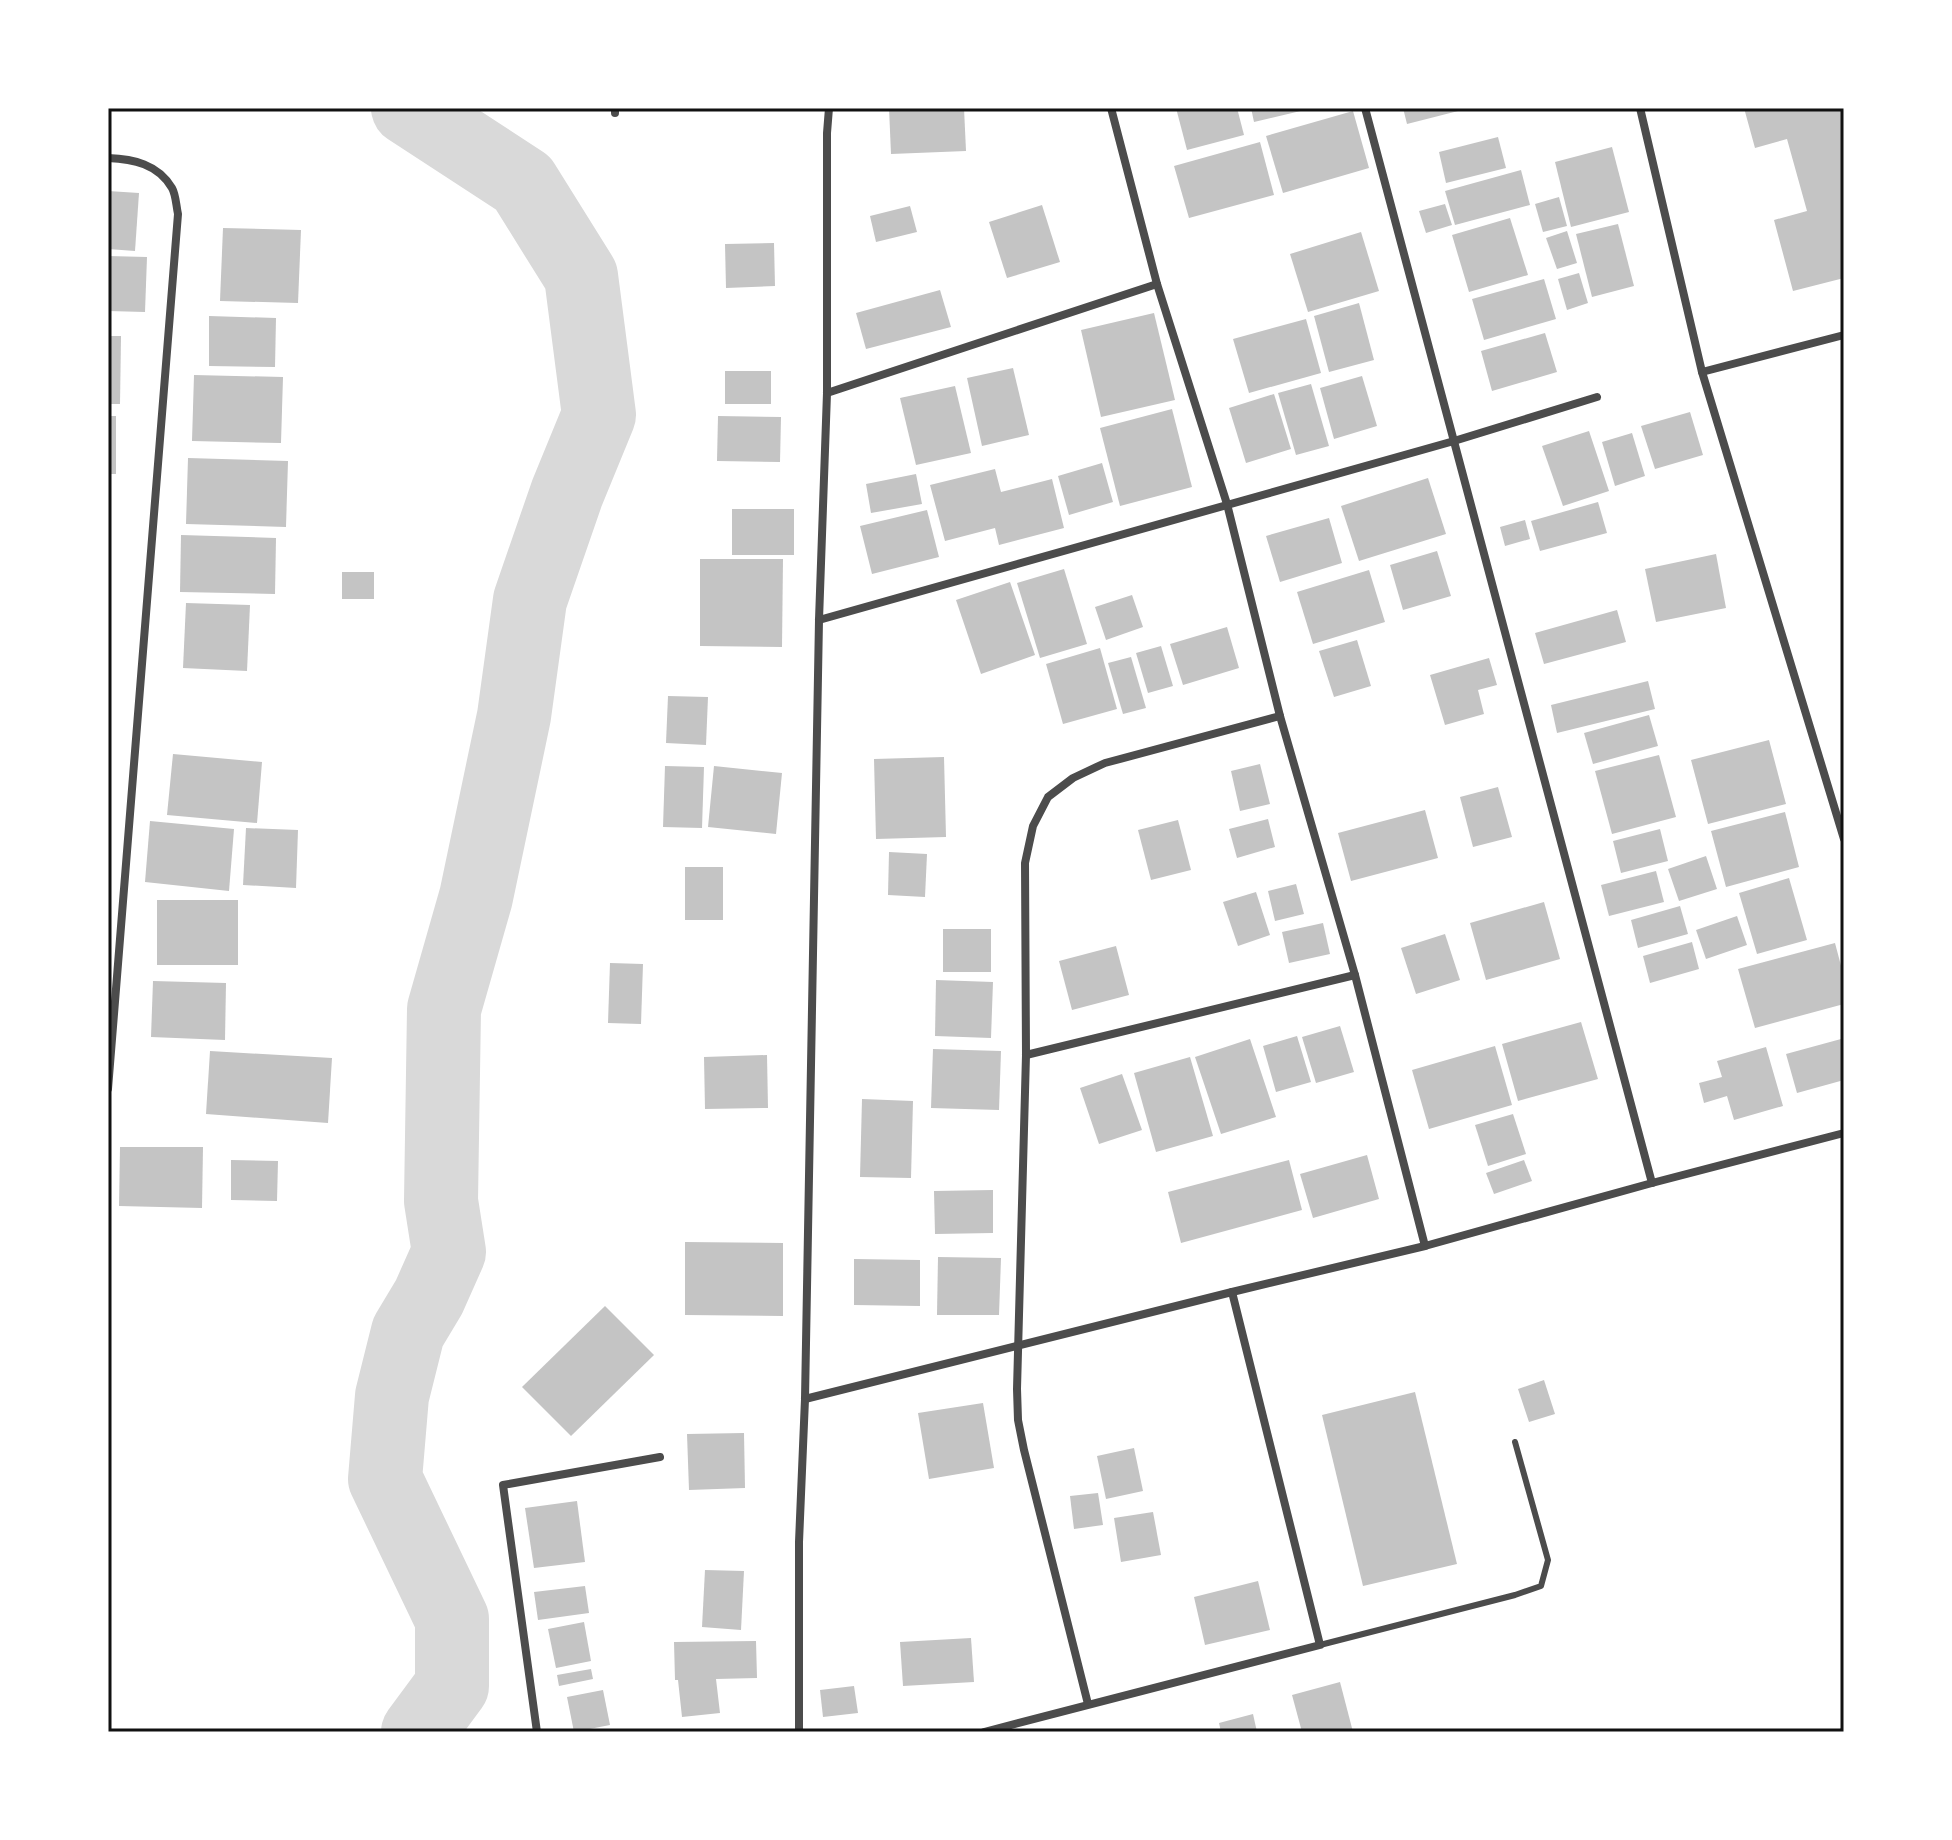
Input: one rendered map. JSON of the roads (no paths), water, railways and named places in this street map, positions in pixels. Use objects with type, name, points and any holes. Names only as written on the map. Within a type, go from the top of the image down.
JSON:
[{"type":"street","points":[[799,1732],[799,1542],[805,1399],[819,620],[827,393],[829,108]]},
{"type":"street","points":[[1111,108],[1157,284],[1227,504],[1280,716],[1355,975],[1425,1246]]},
{"type":"street","points":[[1365,108],[1652,1183]]},
{"type":"street","points":[[1640,108],[1702,372],[1844,839]]},
{"type":"street","points":[[108,158],[131,159],[158,171],[173,190],[178,214],[108,1089]]},
{"type":"street","points":[[827,393],[1157,284]]},
{"type":"street","points":[[1702,372],[1844,335]]},
{"type":"street","points":[[819,620],[1454,441],[1597,397]]},
{"type":"street","points":[[1088,1704],[1018,1420],[1026,1055],[1025,863],[1033,826],[1048,797],[1073,778],[1105,763],[1280,716]]},
{"type":"street","points":[[1026,1055],[1355,975]]},
{"type":"street","points":[[805,1399],[1425,1246],[1844,1133]]},
{"type":"street","points":[[984,1732],[1320,1645],[1232,1292]]},
{"type":"street","points":[[537,1732],[503,1485],[660,1457]]},
{"type":"lane","points":[[1320,1645],[1541,1586],[1548,1560],[1515,1442]]},
{"type":"waterway","points":[[408,108],[523,183],[581,276],[599,415],[567,493],[530,600],[514,716],[476,897],[444,1009],[441,1201],[449,1252],[429,1297],[408,1332],[392,1396],[385,1479],[452,1619],[452,1686],[418,1732]]}]
